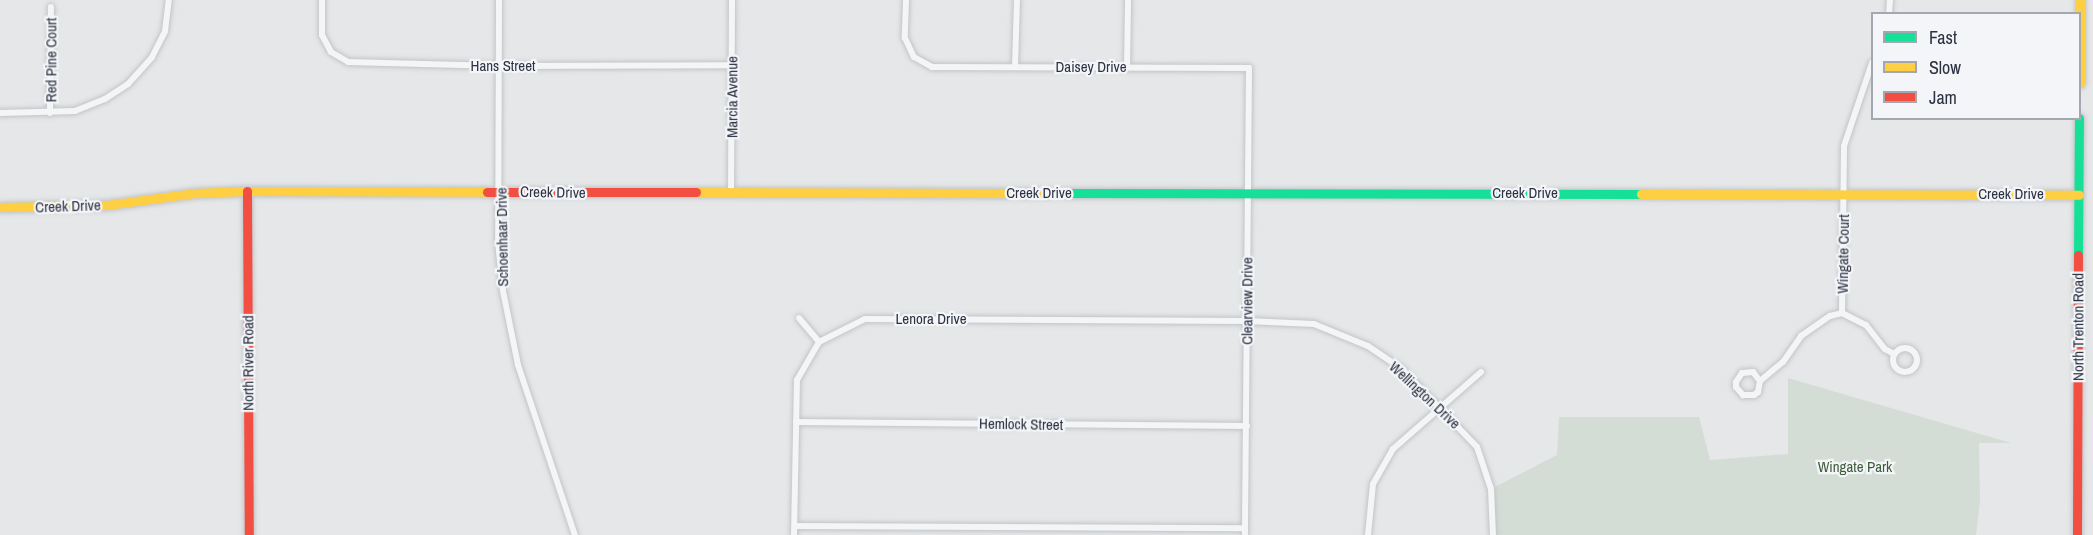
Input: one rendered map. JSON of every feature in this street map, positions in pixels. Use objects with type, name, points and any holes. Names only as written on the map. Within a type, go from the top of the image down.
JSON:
[{"type":"street","points":[[0,113],[75,111],[105,99],[128,84],[157,48],[165,31],[169,0]]},
{"type":"street","name":"Hans Street","points":[[322,0],[322,35],[331,51],[348,62],[498,66],[732,65]]},
{"type":"street","name":"Schoenhaar Drive","points":[[499,0],[498,241],[502,291],[518,365],[574,535]]},
{"type":"street","name":"Marcia Avenue","points":[[731,193],[732,0]]},
{"type":"street","name":"Daisey Drive","points":[[906,0],[905,38],[914,57],[932,68],[1250,68]]},
{"type":"street","points":[[1015,67],[1017,0]]},
{"type":"street","points":[[1127,67],[1128,0]]},
{"type":"street","name":"Red Pine Court","points":[[50,113],[51,7]]},
{"type":"street","name":"Wingate Court","points":[[1842,313],[1844,146],[1871,66]]},
{"type":"street","name":"Clearview Drive","points":[[1245,531],[1250,68]]},
{"type":"street","name":"North Trenton Road","points":[[2077,535],[2079,120]]},
{"type":"street","name":"Creek Drive","points":[[0,207],[107,205],[195,193],[247,191],[2079,195]]},
{"type":"street","name":"North River Road","points":[[247,191],[249,535]]},
{"type":"street","points":[[1760,381],[1753,372],[1742,373],[1738,376],[1736,387],[1743,396],[1748,397],[1758,392],[1760,381],[1784,362],[1801,336],[1811,326],[1830,316],[1842,313],[1866,325],[1886,349],[1894,354]]},
{"type":"street","points":[[794,535],[797,380],[819,342],[799,318]]},
{"type":"street","name":"Lenora Drive","points":[[819,342],[866,319],[1248,321]]},
{"type":"street","name":"Wellington Drive","points":[[1248,321],[1314,324],[1368,346],[1401,369],[1441,407],[1477,447],[1484,465],[1493,506],[1493,535]]},
{"type":"street","points":[[1901,348],[1909,348],[1918,357],[1916,366],[1910,371],[1901,372],[1893,362],[1894,354],[1901,348]]},
{"type":"street","points":[[1368,535],[1373,484],[1392,449],[1481,372]]},
{"type":"street","name":"Hemlock Street","points":[[796,422],[1247,426]]},
{"type":"street","points":[[795,526],[1245,531]]},
{"type":"green space","name":"Wingate Park","points":[[1788,378],[2011,443],[1979,443],[1980,501],[1976,535],[1492,535],[1491,489],[1557,455],[1559,417],[1699,417],[1710,460],[1788,454]]},
{"type":"traffic: fast","points":[[2078,255],[2079,120]]},
{"type":"traffic: fast","points":[[1053,193],[1641,194]]},
{"type":"traffic: slow","points":[[2080,0],[2080,12]]},
{"type":"traffic: slow","points":[[0,207],[107,205],[195,193],[247,191],[487,192]]},
{"type":"traffic: slow","points":[[696,192],[1053,193]]},
{"type":"traffic: slow","points":[[1641,194],[2079,195]]},
{"type":"traffic: jam","points":[[247,191],[249,535]]},
{"type":"traffic: jam","points":[[487,192],[696,192]]},
{"type":"traffic: jam","points":[[2077,535],[2078,255]]}]
